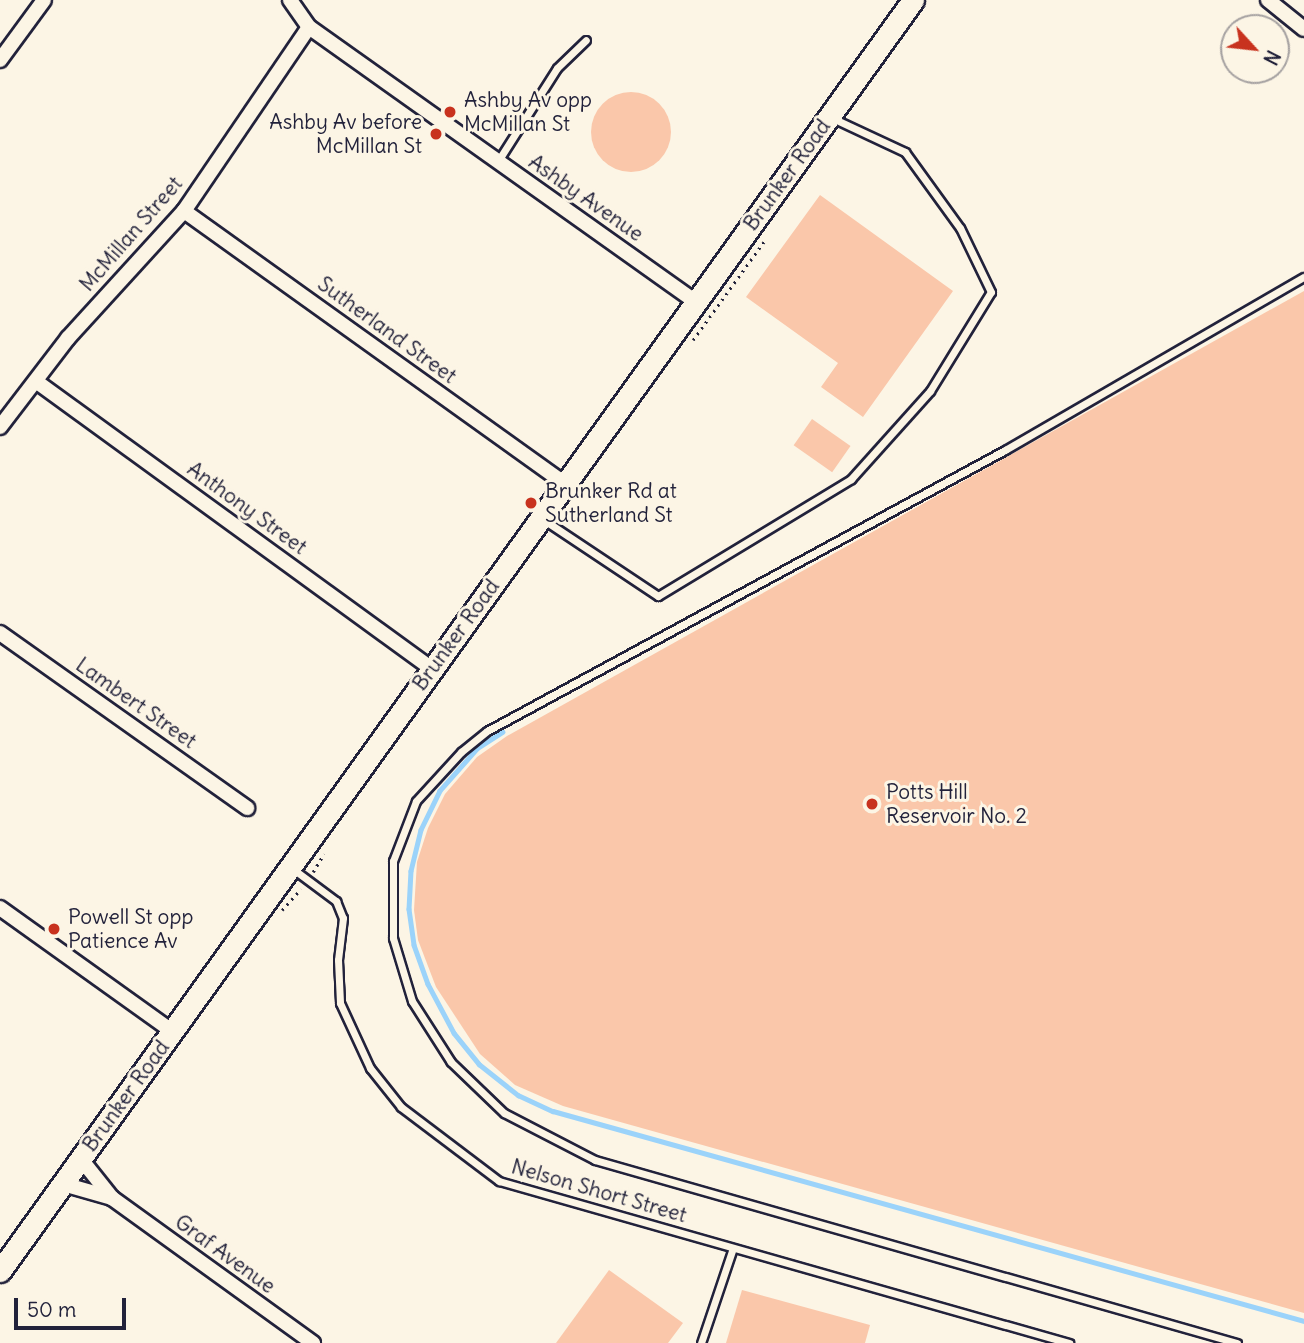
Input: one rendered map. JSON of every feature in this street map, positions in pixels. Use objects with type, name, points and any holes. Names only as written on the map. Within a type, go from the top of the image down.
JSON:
[{"type":"main road","name":"Brunker Road","points":[[0,1271],[912,0]]},
{"type":"street","points":[[0,60],[44,0]]},
{"type":"street","name":"Ashby Avenue","points":[[290,0],[309,27],[696,302]]},
{"type":"street","points":[[1268,0],[1304,29]]},
{"type":"street","name":"McMillan Street","points":[[0,427],[68,338],[184,211],[309,27]]},
{"type":"street","name":"Sutherland Street","points":[[184,211],[566,484]]},
{"type":"street","name":"Anthony Street","points":[[37,382],[432,669]]},
{"type":"street","name":"Lambert Street","points":[[0,633],[247,808]]},
{"type":"street","points":[[0,908],[172,1031]]},
{"type":"street","name":"Graf Avenue","points":[[81,1159],[112,1198],[313,1343]]},
{"type":"street","name":"Graf Avenue","points":[[63,1184],[112,1198]]},
{"type":"lane","points":[[498,161],[557,68],[586,40]]},
{"type":"lane","points":[[541,518],[657,596],[851,479],[930,391],[991,292],[960,228],[905,152],[830,116]]},
{"type":"lane","points":[[1237,1343],[595,1160],[504,1113],[451,1062],[412,1001],[393,938],[393,861],[416,801],[460,752],[497,725],[1005,450],[1304,277]]},
{"type":"lane","name":"Nelson Short Street","points":[[291,867],[336,901],[343,918],[338,960],[340,1003],[370,1068],[401,1107],[499,1181],[1069,1343]]},
{"type":"lane","points":[[701,1343],[733,1248]]},
{"type":"building","points":[[631,92],[646,95],[659,104],[668,117],[671,132],[668,147],[659,160],[646,169],[631,172],[616,169],[603,160],[594,147],[591,132],[594,117],[603,104],[616,95]]},
{"type":"building","points":[[820,195],[953,291],[863,417],[821,387],[838,363],[746,297]]},
{"type":"building","name":"Potts Hill Reservoir No. 2","points":[[1304,291],[1304,1313],[563,1106],[515,1085],[480,1054],[436,987],[418,940],[414,910],[417,862],[428,828],[445,794],[477,757],[507,736]]},
{"type":"building","points":[[812,419],[851,446],[832,472],[794,445]]},
{"type":"building","points":[[609,1270],[683,1323],[668,1343],[556,1343]]},
{"type":"building","points":[[742,1290],[870,1325],[865,1343],[726,1343]]},
{"type":"waterway","points":[[503,732],[477,749],[440,791],[421,830],[411,871],[409,909],[414,945],[428,984],[454,1033],[479,1064],[518,1095],[553,1111],[1304,1321]]},
{"type":"place","name":"Ashby Av opp McMillan St","points":[[450,112]]},
{"type":"place","name":"Ashby Av before McMillan St","points":[[436,134]]},
{"type":"place","name":"Brunker Rd at Sutherland St","points":[[531,503]]},
{"type":"place","name":"Potts Hill Reservoir No. 2","points":[[872,804]]},
{"type":"place","name":"Powell St opp Patience Av","points":[[54,929]]}]
